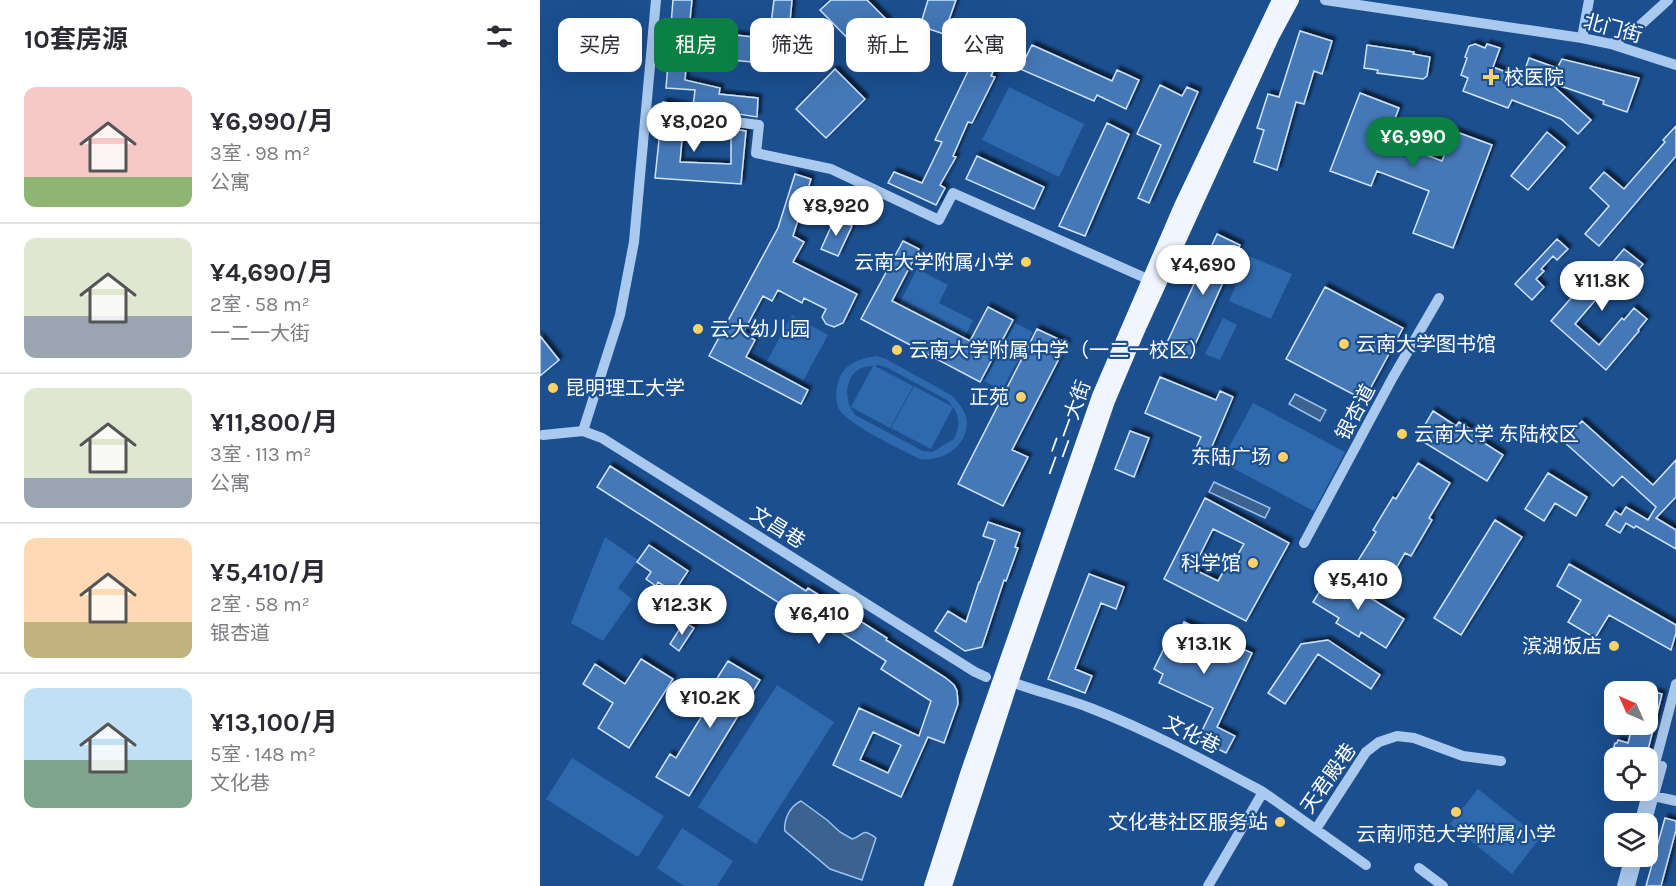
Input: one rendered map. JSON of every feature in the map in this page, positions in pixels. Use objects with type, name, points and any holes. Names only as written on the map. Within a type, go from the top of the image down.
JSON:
[{"type":"main road","name":"一二一大街","points":[[931,886],[999,679],[1099,396],[1181,206],[1279,0]]},
{"type":"main road","name":"一二一大街","points":[[945,886],[999,679],[1108,400],[1272,37],[1292,0]]},
{"type":"street","points":[[583,431],[620,315],[634,242],[656,0]]},
{"type":"street","name":"北门街","points":[[1325,0],[1582,38],[1611,44],[1676,65]]},
{"type":"street","points":[[1582,38],[1589,0]]},
{"type":"street","points":[[1611,44],[1634,32],[1668,0]]},
{"type":"street","points":[[702,118],[759,125],[756,153],[831,169],[939,219],[953,193],[1150,280]]},
{"type":"street","name":"银杏道","points":[[1304,543],[1393,377],[1439,298]]},
{"type":"street","name":"文昌巷","points":[[543,435],[583,431],[602,438],[975,672],[999,679]]},
{"type":"street","name":"文化巷","points":[[999,679],[1092,708],[1169,741],[1263,792]]},
{"type":"street","points":[[1642,813],[1676,684]]},
{"type":"street","points":[[1658,781],[1676,711]]},
{"type":"street","name":"天君殿巷","points":[[1263,792],[1316,829],[1366,752],[1379,742],[1397,736],[1414,738],[1463,756],[1501,761]]},
{"type":"street","points":[[1208,886],[1263,792]]},
{"type":"street","points":[[1658,797],[1676,801]]},
{"type":"street","points":[[1316,829],[1366,865]]},
{"type":"street","points":[[1622,886],[1627,867]]},
{"type":"street","points":[[1630,886],[1635,867]]},
{"type":"street","points":[[1419,868],[1443,886]]},
{"type":"shaded area","points":[[1009,87],[1084,124],[1059,177],[982,140]]},
{"type":"shaded area","points":[[1249,256],[1292,274],[1271,319],[1229,301]]},
{"type":"shaded area","points":[[917,269],[948,285],[939,303],[973,320],[964,339],[899,304]]},
{"type":"shaded area","points":[[792,315],[828,335],[803,381],[767,361]]},
{"type":"shaded area","points":[[1223,318],[1237,325],[1220,360],[1205,354]]},
{"type":"shaded area","points":[[1015,323],[1033,332],[1002,390],[984,381]]},
{"type":"shaded area","points":[[877,356],[951,395],[959,404],[967,419],[966,432],[951,452],[936,458],[920,459],[851,421],[838,407],[836,397],[838,382],[845,369],[854,362]],"holes":[[[873,366],[851,407],[890,428],[913,386],[875,366],[886,367],[947,400],[955,409],[958,418],[958,428],[954,439],[932,452],[923,451],[855,415],[850,407],[848,399],[849,383],[857,371]]]},
{"type":"shaded area","points":[[914,386],[953,407],[931,449],[891,428]]},
{"type":"shaded area","points":[[1295,394],[1326,410],[1320,421],[1289,404]]},
{"type":"shaded area","name":"东陆广场","points":[[1253,403],[1345,452],[1314,511],[1221,462]]},
{"type":"shaded area","points":[[1214,482],[1270,508],[1265,518],[1209,492]]},
{"type":"shaded area","points":[[605,537],[638,560],[618,588],[632,599],[603,641],[571,623]]},
{"type":"shaded area","points":[[777,685],[834,722],[756,844],[698,807]]},
{"type":"shaded area","points":[[572,758],[664,816],[638,857],[546,799]]},
{"type":"shaded area","points":[[1478,789],[1540,838],[1512,874],[1450,824]]},
{"type":"shaded area","points":[[801,801],[852,839],[865,832],[876,838],[862,880],[830,869],[785,831],[788,814]]},
{"type":"shaded area","points":[[682,828],[733,861],[717,886],[684,886],[657,868]]},
{"type":"building","points":[[673,0],[692,0],[690,18],[672,18]]},
{"type":"building","points":[[774,0],[792,0],[790,18],[772,18]]},
{"type":"building","points":[[831,0],[867,0],[885,18],[846,18],[846,37],[834,24],[834,18],[828,18],[820,10]]},
{"type":"building","points":[[928,0],[956,0],[950,18],[942,18],[942,33],[930,29],[930,18],[922,18]]},
{"type":"building","points":[[1300,31],[1332,41],[1322,74],[1314,71],[1304,104],[1296,102],[1277,170],[1254,162],[1264,130],[1257,128],[1268,94],[1279,97]]},
{"type":"building","points":[[738,35],[750,37],[750,62],[738,61]]},
{"type":"building","points":[[1475,44],[1485,48],[1487,44],[1500,48],[1493,67],[1522,78],[1529,58],[1557,68],[1562,59],[1639,78],[1627,112],[1603,104],[1604,101],[1549,82],[1591,120],[1578,134],[1561,119],[1512,100],[1508,108],[1463,91],[1468,78],[1461,75],[1467,58],[1465,57],[1469,46]]},
{"type":"building","points":[[1032,45],[1112,81],[1117,70],[1139,80],[1126,109],[1097,95],[1094,101],[1026,72],[1026,57]]},
{"type":"building","points":[[1367,45],[1414,52],[1413,54],[1430,57],[1427,76],[1423,79],[1377,73],[1378,70],[1364,68]]},
{"type":"building","points":[[834,70],[865,99],[826,138],[796,109]]},
{"type":"building","points":[[667,72],[686,72],[685,80],[720,88],[719,94],[758,98],[757,117],[693,107],[695,90],[666,88]]},
{"type":"building","points":[[968,72],[993,72],[991,76],[995,77],[972,123],[968,122],[953,156],[956,157],[940,185],[945,188],[936,205],[888,183],[894,172],[922,183],[942,142],[935,140]]},
{"type":"building","points":[[1160,85],[1182,96],[1187,87],[1198,92],[1149,203],[1138,198],[1161,145],[1137,134]]},
{"type":"building","points":[[1360,93],[1399,108],[1387,140],[1442,161],[1454,131],[1492,145],[1453,248],[1413,233],[1429,191],[1377,171],[1371,186],[1330,171]]},
{"type":"building","points":[[663,102],[685,106],[680,162],[731,164],[731,129],[746,131],[741,184],[655,178]]},
{"type":"building","points":[[1107,123],[1129,134],[1085,236],[1059,226]]},
{"type":"building","points":[[1676,126],[1676,156],[1599,246],[1585,234],[1609,206],[1590,188],[1604,172],[1624,189]]},
{"type":"building","points":[[1547,132],[1565,147],[1528,190],[1511,176]]},
{"type":"building","points":[[977,156],[1044,187],[1034,209],[966,179]]},
{"type":"building","points":[[795,174],[811,179],[793,236],[804,242],[793,262],[857,294],[843,323],[834,327],[826,324],[822,317],[826,309],[804,298],[802,303],[778,290],[772,301],[763,296],[743,333],[755,340],[746,357],[808,390],[801,404],[709,356],[778,228]]},
{"type":"building","points":[[835,218],[852,226],[838,256],[821,249]]},
{"type":"building","points":[[1217,234],[1240,245],[1189,358],[1165,347]]},
{"type":"building","points":[[1557,239],[1568,249],[1557,260],[1553,256],[1541,269],[1544,271],[1536,279],[1544,287],[1532,300],[1515,284]]},
{"type":"building","points":[[903,241],[919,249],[892,301],[970,341],[988,307],[1013,320],[980,382],[861,319]]},
{"type":"building","points":[[1624,249],[1643,264],[1626,285],[1620,280],[1602,300],[1598,297],[1575,324],[1599,345],[1622,318],[1624,320],[1634,308],[1647,319],[1606,370],[1551,321],[1593,273],[1599,278]]},
{"type":"building","name":"云南大学图书馆","points":[[1325,287],[1403,328],[1364,400],[1286,359]]},
{"type":"building","name":"正苑","points":[[1037,329],[1067,343],[1012,450],[1028,457],[1003,506],[958,484]]},
{"type":"building","points":[[540,336],[559,360],[540,376]]},
{"type":"building","points":[[1160,377],[1216,400],[1220,391],[1233,397],[1210,451],[1197,446],[1201,437],[1145,413]]},
{"type":"building","points":[[1433,411],[1456,426],[1459,422],[1483,437],[1481,441],[1503,455],[1487,481],[1417,438]]},
{"type":"building","points":[[1582,421],[1653,485],[1676,460],[1676,497],[1656,518],[1676,530],[1676,549],[1636,526],[1634,528],[1626,523],[1620,533],[1606,525],[1615,511],[1621,515],[1626,507],[1648,520],[1656,507],[1622,476],[1613,486],[1563,441]]},
{"type":"building","points":[[1130,431],[1149,438],[1134,477],[1115,469]]},
{"type":"building","points":[[1418,463],[1450,483],[1429,518],[1432,520],[1411,556],[1405,553],[1386,586],[1354,567],[1376,532],[1373,530],[1393,497],[1396,499]]},
{"type":"building","points":[[610,466],[806,591],[808,588],[887,638],[886,640],[954,685],[958,704],[944,743],[928,737],[901,797],[833,765],[859,708],[919,736],[931,701],[881,669],[886,661],[792,601],[787,608],[597,487]],"holes":[[[873,732],[901,745],[888,773],[860,760]]]},
{"type":"building","points":[[1548,473],[1587,497],[1576,516],[1555,503],[1544,521],[1525,509]]},
{"type":"building","name":"科学馆","points":[[1205,498],[1289,543],[1246,621],[1164,579]],"holes":[[[1213,529],[1244,544],[1237,556],[1232,557],[1218,581],[1193,569]]]},
{"type":"building","points":[[1495,520],[1522,537],[1461,635],[1434,618]]},
{"type":"building","points":[[988,522],[1020,533],[1015,547],[1018,548],[1006,581],[1004,580],[982,647],[965,651],[935,631],[948,611],[966,622],[995,540],[983,536]]},
{"type":"building","points":[[649,545],[688,571],[674,592],[658,582],[656,586],[646,579],[651,572],[637,562]]},
{"type":"building","points":[[1569,564],[1676,625],[1671,650],[1609,615],[1595,638],[1568,622],[1581,600],[1557,586]]},
{"type":"building","points":[[1331,573],[1404,619],[1386,648],[1361,632],[1359,637],[1336,623],[1339,618],[1313,602]]},
{"type":"building","points":[[1089,574],[1124,587],[1116,609],[1101,603],[1075,669],[1092,676],[1085,693],[1048,679]]},
{"type":"building","points":[[684,622],[694,628],[679,651],[670,644]]},
{"type":"building","points":[[1184,622],[1252,653],[1217,727],[1235,736],[1226,753],[1198,739],[1213,708],[1159,683],[1163,674],[1154,669],[1174,628],[1180,631]]},
{"type":"building","points":[[1328,640],[1380,675],[1371,689],[1318,654],[1285,704],[1268,693],[1301,644]]},
{"type":"building","points":[[641,659],[673,679],[629,748],[598,728],[613,703],[583,684],[595,664],[625,684]]},
{"type":"building","points":[[728,661],[760,680],[689,796],[656,777],[670,754],[676,758],[713,698],[707,694]]},
{"type":"building","points":[[1658,693],[1662,694],[1658,710]]},
{"type":"building","points":[[1630,735],[1652,735],[1649,747],[1614,747],[1618,740],[1628,743]]},
{"type":"building","points":[[1665,818],[1676,821],[1676,830],[1661,886],[1646,886],[1651,867],[1658,867],[1658,843]]},
{"type":"place","name":"校医院","points":[[1491,77]]},
{"type":"place","name":"云南大学附属小学","points":[[1026,262]]},
{"type":"place","name":"云大幼儿园","points":[[698,329]]},
{"type":"place","name":"云南大学图书馆","points":[[1344,344]]},
{"type":"place","name":"云南大学附属中学（一二一校区）","points":[[897,350]]},
{"type":"place","name":"昆明理工大学","points":[[553,388]]},
{"type":"place","name":"正苑","points":[[1021,397]]},
{"type":"place","name":"云南大学 东陆校区","points":[[1402,434]]},
{"type":"place","name":"东陆广场","points":[[1283,457]]},
{"type":"place","name":"科学馆","points":[[1253,563]]},
{"type":"place","name":"滨湖饭店","points":[[1614,646]]},
{"type":"place","name":"云南师范大学附属小学","points":[[1456,812]]},
{"type":"place","name":"文化巷社区服务站","points":[[1280,822]]}]
